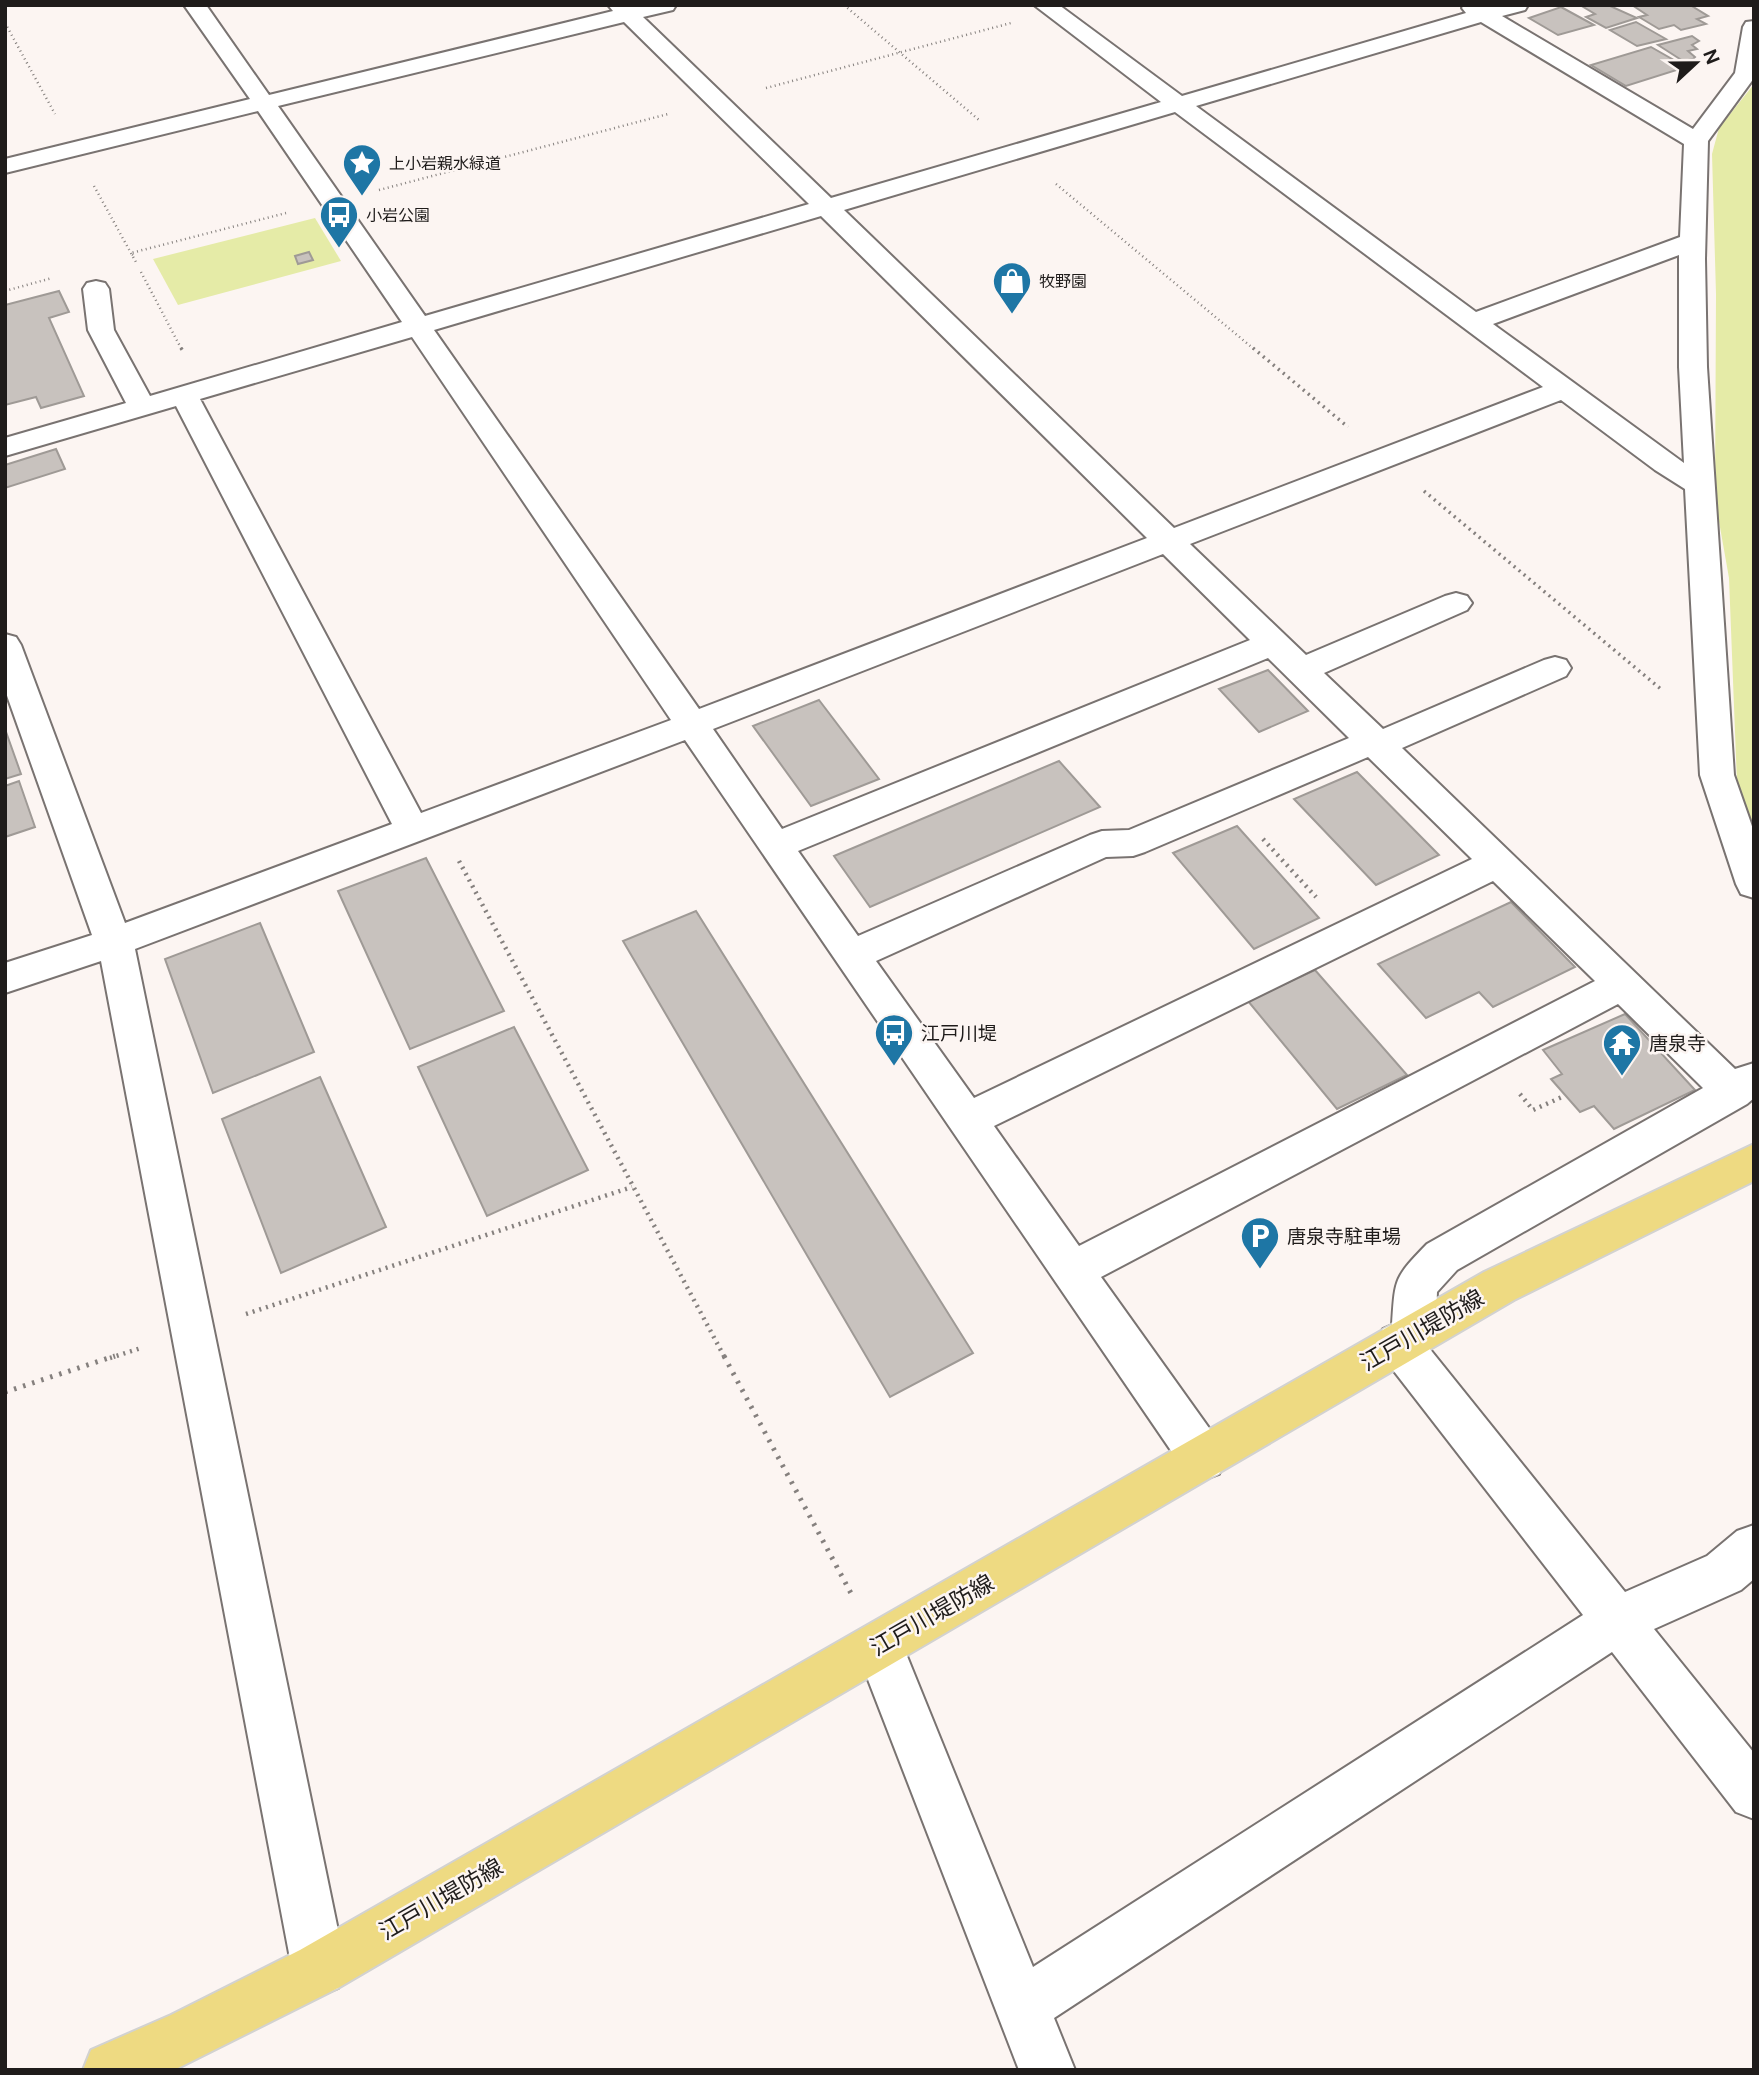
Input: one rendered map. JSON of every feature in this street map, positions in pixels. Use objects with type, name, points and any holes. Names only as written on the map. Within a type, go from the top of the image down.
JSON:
[{"type":"main road","name":"江戸川堤防線","points":[[111,2070],[190,2034],[319,1969],[1499,1286],[1754,1161]]},
{"type":"street","points":[[195,5],[691,725],[1203,1458]]},
{"type":"street","points":[[5,166],[263,104],[624,10],[665,5]]},
{"type":"street","points":[[1045,5],[1665,464],[1702,486]]},
{"type":"street","points":[[5,447],[1179,106],[1477,11],[1517,5]]},
{"type":"street","points":[[624,10],[1621,985],[1743,1085],[1442,1257],[1416,1285],[1405,1339],[1754,1794]]},
{"type":"street","points":[[1477,11],[1696,141]]},
{"type":"street","points":[[1754,27],[1746,73],[1696,141],[1693,242],[1693,367],[1717,775],[1754,884]]},
{"type":"street","points":[[1473,322],[1693,242]]},
{"type":"street","points":[[96,289],[100,330],[142,407]]},
{"type":"street","points":[[5,978],[114,942],[691,725],[1564,389]]},
{"type":"street","points":[[193,392],[424,825]]},
{"type":"street","points":[[1299,671],[1456,603]]},
{"type":"street","points":[[775,846],[1271,644]]},
{"type":"street","points":[[5,645],[15,703],[114,942],[319,1969]]},
{"type":"street","points":[[852,956],[1102,844],[1133,843],[1351,750],[1374,744],[1555,668]]},
{"type":"street","points":[[967,1120],[1497,863]]},
{"type":"street","points":[[1073,1271],[1621,985]]},
{"type":"street","points":[[1021,2007],[1618,1620],[1724,1573],[1754,1548]]},
{"type":"street","points":[[879,1646],[1047,2070]]},
{"type":"path","points":[[844,5],[1676,701],[1714,729]]},
{"type":"path","points":[[760,90],[1019,20]]},
{"type":"path","points":[[5,23],[131,253],[193,392]]},
{"type":"path","points":[[377,190],[673,113]]},
{"type":"path","points":[[131,253],[288,213]]},
{"type":"path","points":[[5,291],[57,277]]},
{"type":"path","points":[[1230,802],[1350,933]]},
{"type":"path","points":[[424,825],[632,1187],[853,1598]]},
{"type":"path","points":[[1543,1105],[1562,1097]]},
{"type":"path","points":[[5,1392],[632,1187]]},
{"type":"green space","points":[[1754,84],[1754,831],[1737,783],[1729,578],[1715,499],[1716,294],[1712,154],[1719,128]]},
{"type":"green space","points":[[315,218],[341,261],[178,305],[153,259]]},
{"type":"building","points":[[1580,5],[1608,5],[1637,18],[1606,28],[1586,17],[1595,14]]},
{"type":"building","points":[[1632,5],[1690,5],[1708,16],[1697,19],[1706,24],[1681,30],[1674,25],[1659,29],[1639,17],[1647,15]]},
{"type":"building","points":[[1561,7],[1594,25],[1558,35],[1529,18]]},
{"type":"building","points":[[1636,22],[1666,39],[1637,46],[1610,30]]},
{"type":"building","points":[[1692,36],[1699,41],[1692,45],[1697,49],[1688,51],[1695,57],[1693,59],[1683,61],[1658,45]]},
{"type":"building","points":[[1651,47],[1686,67],[1626,86],[1591,65]]},
{"type":"building","points":[[309,252],[313,260],[298,264],[295,256]]},
{"type":"building","points":[[59,291],[69,312],[49,318],[84,396],[41,408],[36,397],[5,405],[5,305]]},
{"type":"building","points":[[56,449],[65,469],[5,488],[5,465]]},
{"type":"building","points":[[1268,670],[1308,711],[1259,732],[1219,689]]},
{"type":"building","points":[[819,700],[879,779],[811,806],[753,726]]},
{"type":"building","points":[[5,729],[21,774],[5,779]]},
{"type":"building","points":[[1059,761],[1100,807],[870,907],[834,856]]},
{"type":"building","points":[[1357,772],[1439,855],[1376,885],[1294,799]]},
{"type":"building","points":[[19,781],[35,827],[5,837],[5,786]]},
{"type":"building","points":[[1237,826],[1319,918],[1254,949],[1173,853]]},
{"type":"building","points":[[426,858],[504,1011],[410,1049],[338,891]]},
{"type":"building","points":[[1511,902],[1575,967],[1493,1007],[1479,992],[1426,1018],[1378,964]]},
{"type":"building","points":[[696,911],[973,1353],[890,1397],[623,941]]},
{"type":"building","points":[[260,923],[314,1052],[213,1093],[165,959]]},
{"type":"building","points":[[1315,970],[1407,1075],[1337,1109],[1248,1001]]},
{"type":"building","points":[[1625,1014],[1695,1090],[1614,1129],[1594,1106],[1580,1112],[1551,1079],[1562,1074],[1543,1050]]},
{"type":"building","points":[[514,1027],[588,1170],[487,1216],[418,1067]]},
{"type":"building","points":[[320,1077],[386,1227],[281,1273],[222,1119]]},
{"type":"place","name":"上小岩親水緑道","points":[[362,197]]},
{"type":"place","name":"小岩公園","points":[[339,249]]},
{"type":"place","name":"牧野園","points":[[1012,315]]},
{"type":"place","name":"江戸川堤","points":[[894,1067]]},
{"type":"place","name":"唐泉寺","points":[[1622,1077]]},
{"type":"place","name":"唐泉寺駐車場","points":[[1260,1270]]}]
